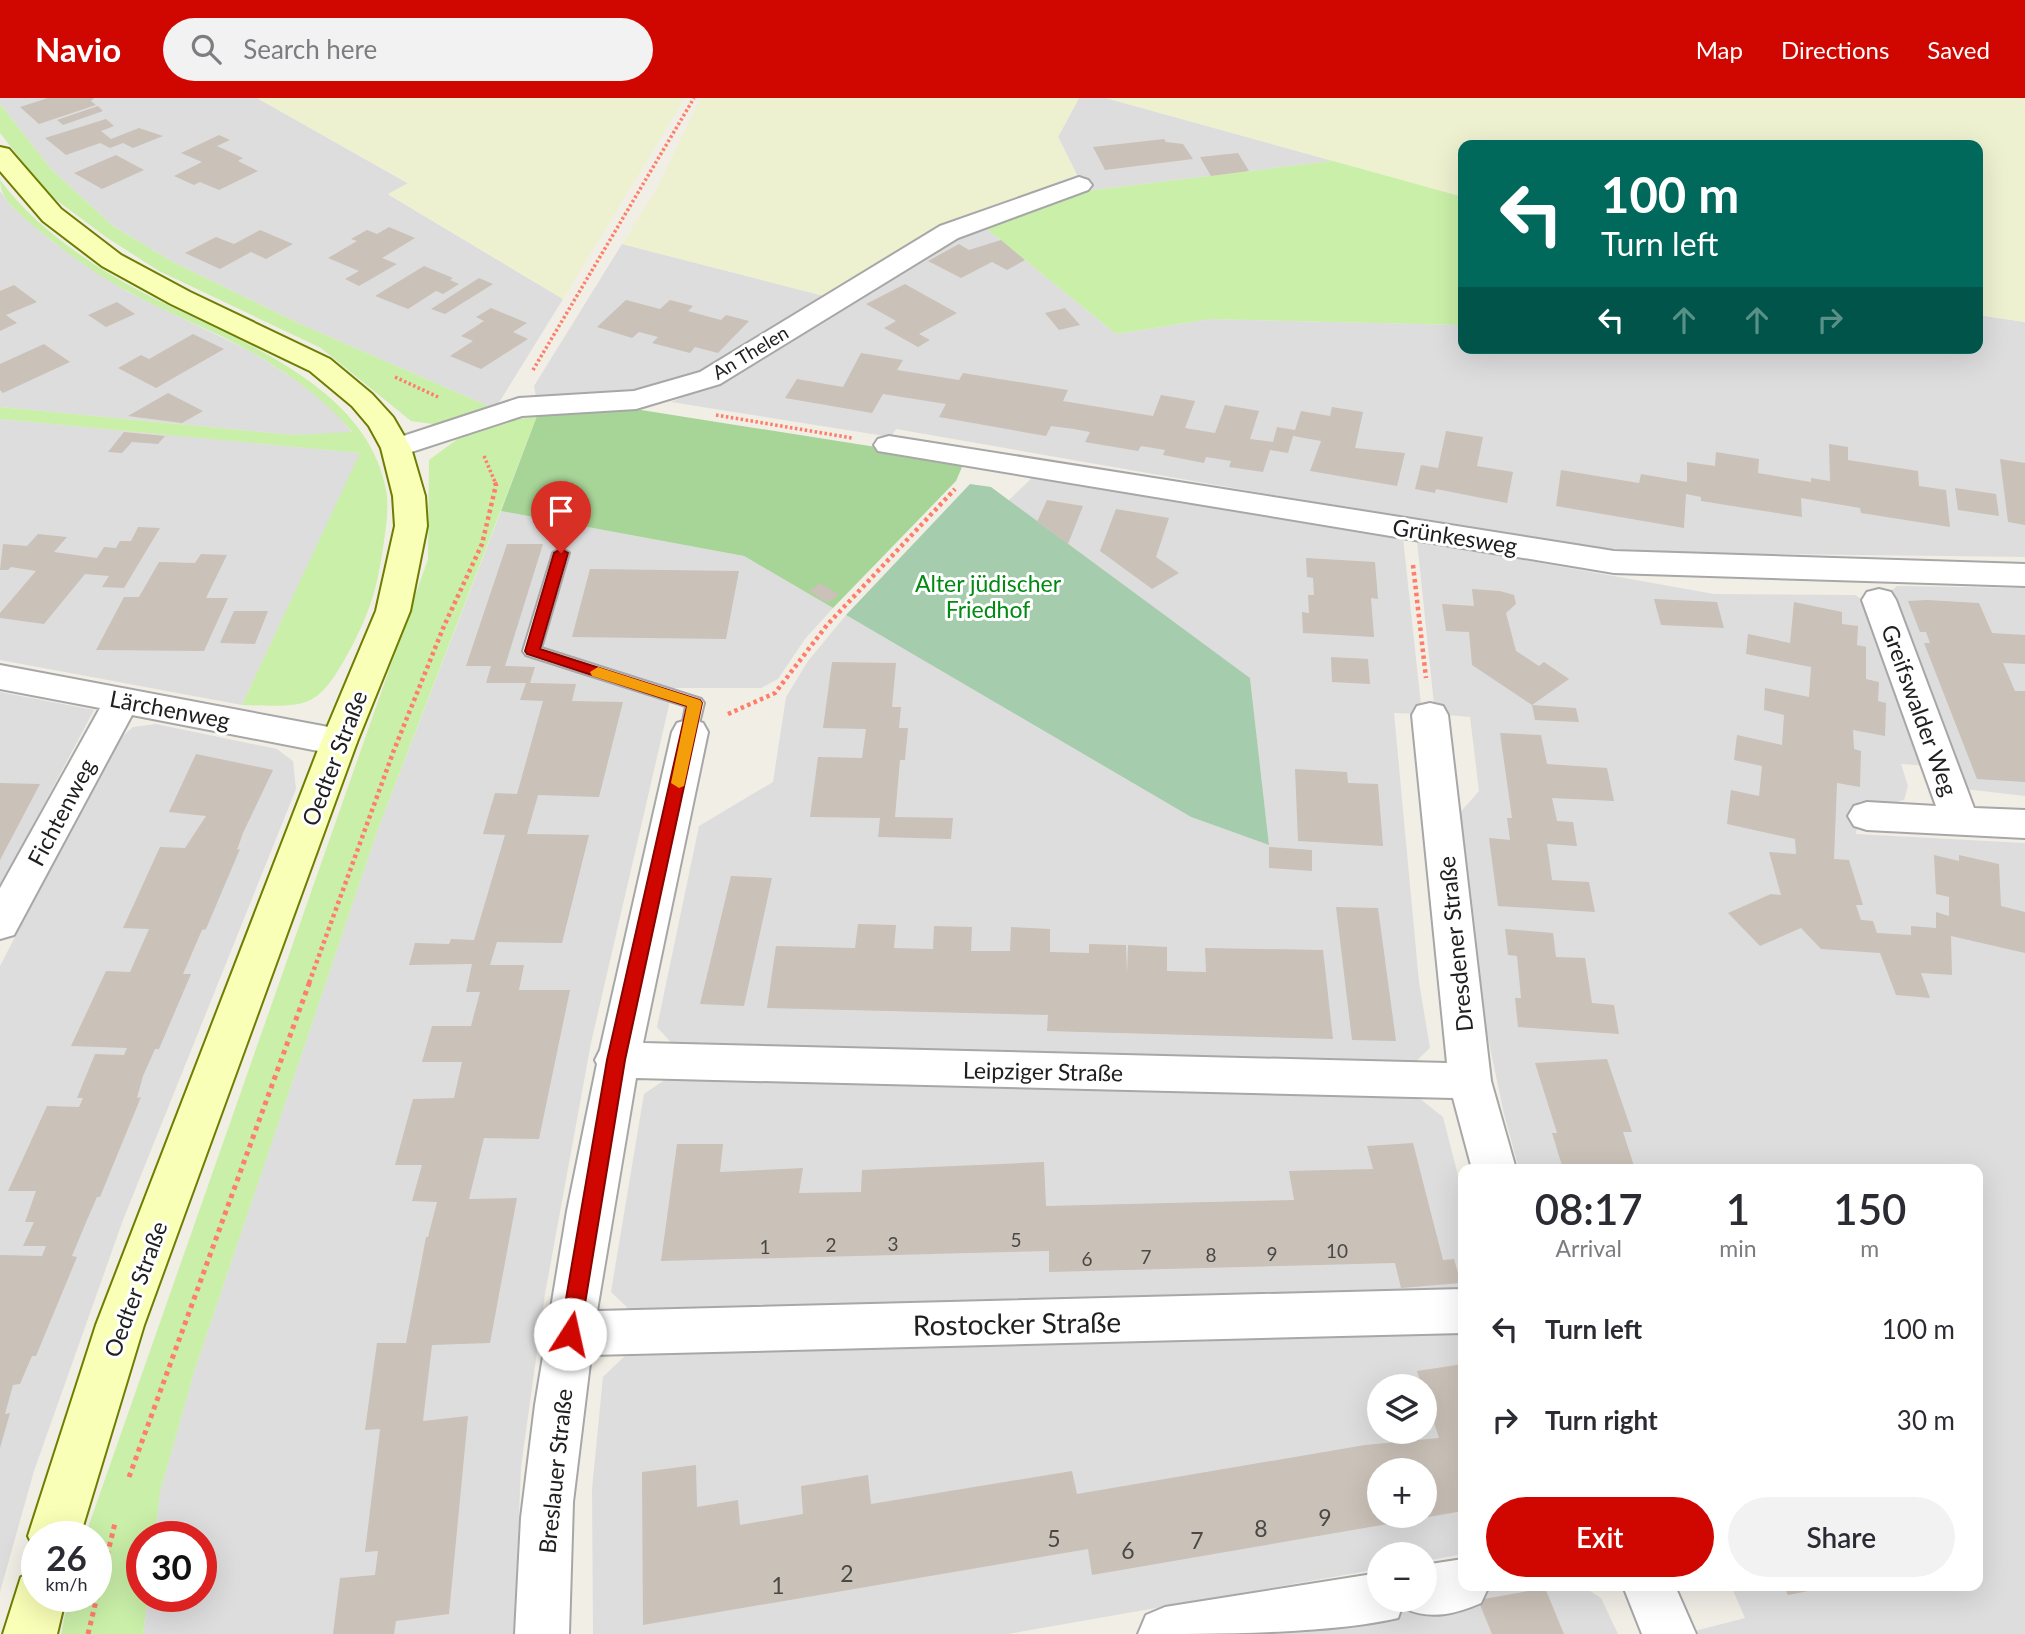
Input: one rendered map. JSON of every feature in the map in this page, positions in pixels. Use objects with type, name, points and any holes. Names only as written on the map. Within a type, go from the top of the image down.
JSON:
[{"type":"main road","name":"Oedter Straße","points":[[0,154],[53,216],[87,243],[142,276],[320,365],[362,400],[382,423],[396,448],[409,496],[411,526],[393,611],[339,741],[120,1325],[59,1521]]},
{"type":"main road","points":[[30,1634],[36,1612]]},
{"type":"street","name":"An Thelen","points":[[396,448],[519,407],[636,400],[710,378],[948,232],[1079,185]]},
{"type":"street","name":"Grünkesweg","points":[[889,445],[1614,562],[2025,575]]},
{"type":"street","name":"Greifswalder Weg","points":[[1879,600],[1960,821]]},
{"type":"street","name":"Lärchenweg","points":[[0,677],[339,741]]},
{"type":"street","name":"Fichtenweg","points":[[0,925],[121,700]]},
{"type":"street","name":"Dresdener Straße","points":[[1430,715],[1470,1081],[1493,1164]]},
{"type":"street","name":"Breslauer Straße","points":[[542,1634],[548,1504],[570,1334],[616,1060],[690,732]]},
{"type":"street","name":"Greifswalder Weg","points":[[1867,816],[2025,824]]},
{"type":"street","name":"Leipziger Straße","points":[[616,1060],[1470,1081]]},
{"type":"street","name":"Rostocker Straße","points":[[570,1334],[1458,1311]]},
{"type":"street","points":[[1437,1589],[1458,1586]]},
{"type":"street","points":[[1651,1591],[1669,1634]]},
{"type":"street","points":[[1166,1634],[1367,1601]]},
{"type":"lane","points":[[561,553],[532,651],[695,703],[690,732]]},
{"type":"path","points":[[519,407],[516,398],[694,98]]},
{"type":"path","points":[[712,414],[889,445]]},
{"type":"path","points":[[124,1489],[394,750],[444,626],[482,544],[496,485],[470,424]]},
{"type":"path","points":[[690,732],[775,693],[827,625],[982,461]]},
{"type":"path","points":[[1413,563],[1430,715]]},
{"type":"path","points":[[88,1634],[117,1515]]},
{"type":"shaded area","points":[[0,98],[257,98],[409,184],[389,195],[563,299],[495,409],[300,324],[173,262],[113,226],[51,169],[0,104]]},
{"type":"shaded area","points":[[1079,98],[1106,98],[1333,161],[1085,191],[1058,137]]},
{"type":"shaded area","points":[[0,191],[12,207],[87,266],[128,292],[250,351],[293,378],[333,408],[352,433],[293,435],[0,407]]},
{"type":"shaded area","points":[[982,225],[1116,334],[1211,319],[1458,325],[1458,354],[1983,354],[1983,316],[2025,322],[2025,557],[1701,553],[1599,548],[1496,534],[896,429],[891,437],[671,402],[736,376],[906,265]]},
{"type":"shaded area","points":[[622,244],[828,297],[694,377],[638,392],[553,400],[536,397],[534,386]]},
{"type":"shaded area","points":[[0,419],[361,453],[242,705],[0,660]]},
{"type":"shaded area","points":[[1036,474],[1403,538],[1422,714],[1394,713],[1419,982],[1430,1048],[1409,1068],[676,1048],[657,1027],[699,826],[773,782],[786,697],[808,661],[846,615],[1191,817],[1269,845],[1250,678],[1008,501]]},
{"type":"shaded area","points":[[501,511],[744,556],[833,608],[805,639],[778,679],[761,688],[673,688],[591,1043],[545,1294],[521,1467],[514,1634],[143,1634],[146,1612],[217,1612],[217,1521],[157,1521],[160,1492],[195,1369],[378,829]]},
{"type":"shaded area","points":[[1417,541],[1714,594],[1855,595],[1871,605],[1930,766],[1901,764],[1908,786],[1904,800],[1886,804],[1860,801],[1856,834],[2025,843],[2025,1634],[1696,1634],[1695,1631],[1745,1618],[1733,1591],[1983,1591],[1983,1164],[1518,1164],[1504,1114],[1477,986],[1457,816],[1479,791],[1470,717],[1435,714]]},
{"type":"shaded area","points":[[1897,586],[2025,588],[2025,796],[1965,789],[1887,594]]},
{"type":"shaded area","points":[[0,692],[94,710],[0,887]]},
{"type":"shaded area","points":[[156,724],[277,749],[293,761],[296,789],[123,1220],[34,1471],[0,1592],[0,966],[116,742],[133,727]]},
{"type":"shaded area","points":[[672,1075],[1414,1094],[1443,1117],[1458,1176],[1458,1291],[634,1314],[611,1292],[644,1094]]},
{"type":"shaded area","points":[[1458,1326],[1458,1555],[1437,1559],[1437,1542],[1367,1542],[1367,1571],[1008,1634],[593,1634],[592,1489],[603,1377],[631,1350]]},
{"type":"shaded area","points":[[1490,1591],[1590,1591],[1601,1598],[1618,1634],[1246,1634],[1371,1612],[1437,1612],[1437,1600]]},
{"type":"green space","points":[[257,98],[685,98],[563,299],[388,194],[408,183]]},
{"type":"green space","points":[[701,98],[1079,98],[1058,137],[1079,179],[968,215],[927,234],[828,297],[622,244],[656,190]]},
{"type":"green space","points":[[1106,98],[2025,98],[2025,322],[1983,316],[1983,140],[1458,140],[1458,196]]},
{"type":"green space","points":[[0,104],[51,169],[113,226],[173,262],[300,324],[495,409],[440,425],[411,421],[321,348],[159,271],[106,237],[47,193],[0,133]]},
{"type":"green space","points":[[1333,161],[1458,196],[1458,325],[1211,319],[1116,334],[982,225],[1085,191]]},
{"type":"green space","points":[[0,180],[46,229],[102,269],[140,291],[248,344],[320,389],[349,416],[371,448],[385,485],[387,500],[381,562],[363,623],[339,668],[320,694],[297,704],[283,706],[242,705],[360,453],[0,419],[0,407],[293,435],[352,432],[318,398],[267,361],[129,292],[77,260],[14,208],[3,193]]},
{"type":"green space","points":[[641,410],[952,459],[962,467],[956,481],[833,608],[744,556],[501,511],[537,416]]},
{"type":"green space","points":[[537,416],[378,829],[195,1369],[160,1492],[157,1521],[126,1521],[126,1612],[146,1612],[143,1634],[61,1634],[66,1612],[112,1612],[112,1521],[90,1521],[428,559],[429,460],[474,427]]},
{"type":"green space","name":"Alter jüdischer Friedhof","points":[[970,484],[991,487],[1250,678],[1269,845],[1191,817],[846,615]]},
{"type":"building","points":[[48,98],[94,98],[91,101],[96,105],[39,124],[20,107]]},
{"type":"building","points":[[98,106],[103,111],[63,125],[57,120]]},
{"type":"building","points":[[106,119],[114,126],[101,131],[111,139],[139,128],[163,136],[133,148],[123,143],[110,148],[100,143],[66,155],[45,138]]},
{"type":"building","points":[[219,135],[230,140],[217,146],[243,158],[238,161],[258,171],[219,190],[200,182],[194,185],[174,176],[202,162],[181,153]]},
{"type":"building","points":[[1164,139],[1166,142],[1183,144],[1193,159],[1105,170],[1093,147]]},
{"type":"building","points":[[1238,153],[1249,171],[1211,176],[1200,157]]},
{"type":"building","points":[[116,155],[144,170],[102,189],[74,173]]},
{"type":"building","points":[[389,227],[415,238],[382,258],[397,264],[359,286],[345,279],[359,271],[328,258],[357,241],[351,239],[367,230],[377,234]]},
{"type":"building","points":[[260,230],[293,244],[266,259],[251,252],[220,269],[185,253],[216,237],[234,244]]},
{"type":"building","points":[[1001,240],[1025,260],[1007,270],[992,262],[961,278],[928,261],[959,244],[969,250]]},
{"type":"building","points":[[424,266],[453,278],[450,280],[459,284],[443,294],[436,291],[408,309],[375,296]]},
{"type":"building","points":[[479,278],[493,284],[445,314],[431,309]]},
{"type":"building","points":[[905,284],[957,313],[919,334],[930,340],[918,347],[884,328],[896,321],[866,304]]},
{"type":"building","points":[[14,285],[37,302],[6,315],[17,323],[0,331],[0,291]]},
{"type":"building","points":[[626,300],[660,309],[670,300],[693,306],[688,311],[721,320],[726,315],[749,321],[718,353],[695,347],[690,353],[652,343],[658,337],[639,332],[632,338],[597,327]]},
{"type":"building","points":[[117,302],[135,314],[106,327],[88,315]]},
{"type":"building","points":[[491,308],[527,323],[513,332],[528,339],[481,369],[450,356],[473,341],[461,336],[484,321],[476,317]]},
{"type":"building","points":[[1065,308],[1080,325],[1059,330],[1045,313]]},
{"type":"building","points":[[193,334],[224,349],[156,388],[118,368],[141,355],[149,359]]},
{"type":"building","points":[[44,344],[70,362],[3,393],[0,390],[0,364]]},
{"type":"building","points":[[861,353],[903,360],[897,370],[959,380],[963,373],[1068,390],[1063,401],[1153,416],[1161,395],[1195,401],[1185,428],[1215,433],[1225,405],[1259,411],[1250,439],[1273,442],[1277,427],[1295,430],[1301,411],[1330,416],[1332,407],[1363,412],[1355,448],[1405,453],[1397,486],[1310,471],[1321,441],[1293,436],[1288,453],[1270,450],[1263,472],[1229,467],[1231,461],[1206,457],[1204,463],[1163,455],[1165,450],[1141,446],[1138,451],[1085,442],[1090,432],[1074,429],[1051,426],[1046,436],[939,417],[946,404],[883,394],[872,413],[785,398],[797,379],[843,387]]},
{"type":"building","points":[[168,393],[203,411],[182,423],[128,416]]},
{"type":"building","points":[[1446,431],[1483,437],[1477,466],[1513,472],[1507,503],[1436,489],[1435,493],[1415,489],[1421,465],[1438,468]]},
{"type":"building","points":[[124,432],[165,436],[158,444],[132,442],[122,453],[108,452]]},
{"type":"building","points":[[1829,444],[1848,447],[1848,460],[1918,471],[1919,486],[1946,490],[1950,527],[1861,513],[1860,508],[1801,498],[1802,517],[1701,501],[1701,497],[1686,494],[1684,528],[1556,506],[1561,470],[1639,483],[1641,474],[1687,482],[1687,462],[1715,466],[1716,452],[1759,459],[1758,473],[1811,482],[1811,478],[1830,481]]},
{"type":"building","points":[[2000,459],[2025,463],[2025,525],[2008,522]]},
{"type":"building","points":[[1955,488],[1996,494],[1999,516],[1958,510]]},
{"type":"building","points":[[1047,500],[1083,506],[1068,544],[1037,522]]},
{"type":"building","points":[[1116,509],[1169,518],[1156,557],[1179,573],[1152,589],[1100,551]]},
{"type":"building","points":[[138,527],[160,528],[124,588],[102,587],[109,576],[85,574],[44,624],[0,618],[0,613],[36,571],[11,567],[8,570],[0,570],[3,544],[27,546],[38,534],[67,537],[54,552],[97,558],[104,547],[116,548],[120,541],[131,541]]},
{"type":"building","points":[[507,544],[543,544],[505,666],[535,667],[530,683],[576,684],[572,701],[623,702],[599,797],[538,795],[527,834],[589,835],[562,943],[497,942],[490,965],[524,965],[519,990],[570,990],[539,1139],[484,1138],[469,1199],[517,1198],[490,1343],[432,1345],[423,1421],[468,1416],[449,1614],[396,1621],[394,1634],[333,1634],[340,1578],[375,1575],[378,1551],[365,1552],[380,1429],[365,1430],[377,1343],[406,1343],[426,1237],[437,1202],[412,1201],[422,1165],[395,1165],[413,1099],[454,1098],[462,1062],[422,1062],[432,1026],[471,1026],[480,992],[466,992],[472,964],[409,965],[415,943],[449,944],[451,939],[474,940],[505,835],[483,834],[489,813],[495,793],[517,794],[543,701],[520,700],[526,683],[486,683],[491,666],[466,666]]},
{"type":"building","points":[[201,554],[227,555],[206,598],[228,598],[204,651],[96,650],[124,597],[139,597],[159,562],[195,563]]},
{"type":"building","points":[[1306,558],[1375,562],[1378,599],[1371,598],[1374,637],[1303,633],[1302,612],[1309,613],[1308,595],[1314,595],[1313,578],[1307,577]]},
{"type":"building","points":[[590,569],[739,571],[726,639],[572,637]]},
{"type":"building","points":[[821,583],[839,595],[827,603],[809,591]]},
{"type":"building","points":[[1472,589],[1514,595],[1516,604],[1506,613],[1516,651],[1539,666],[1544,662],[1569,679],[1532,705],[1472,665],[1469,632],[1446,631],[1442,604],[1474,606]]},
{"type":"building","points":[[1654,599],[1717,602],[1724,628],[1661,625]]},
{"type":"building","points":[[1908,601],[1979,603],[1992,633],[2025,635],[2025,664],[2003,663],[2015,691],[2025,691],[2025,782],[1977,779],[1924,643],[1930,643],[1926,632],[1920,632]]},
{"type":"building","points":[[1794,602],[1842,612],[1842,624],[1858,626],[1857,645],[1866,647],[1866,679],[1879,682],[1878,701],[1886,703],[1885,736],[1853,730],[1854,749],[1861,751],[1860,787],[1837,783],[1834,859],[1849,860],[1863,905],[1856,905],[1861,920],[1873,921],[1877,933],[1911,935],[1911,926],[1936,928],[1936,912],[1949,916],[1949,897],[1936,894],[1934,855],[1959,861],[1959,855],[1999,864],[2001,906],[2025,912],[2025,953],[1951,936],[1952,975],[1921,973],[1930,998],[1896,995],[1880,953],[1821,949],[1801,928],[1760,946],[1728,913],[1771,894],[1781,895],[1769,852],[1796,854],[1795,839],[1727,824],[1731,790],[1759,796],[1762,766],[1734,760],[1737,735],[1782,745],[1784,715],[1764,710],[1765,688],[1809,697],[1811,667],[1746,654],[1748,634],[1790,643]]},
{"type":"building","points":[[234,611],[268,611],[255,644],[220,643]]},
{"type":"building","points":[[1331,657],[1368,659],[1370,684],[1332,682]]},
{"type":"building","points":[[832,662],[896,663],[892,707],[901,707],[899,728],[908,728],[905,760],[900,760],[895,817],[953,818],[951,839],[878,837],[880,818],[810,817],[818,757],[862,758],[866,729],[823,728]]},
{"type":"building","points":[[1532,705],[1576,708],[1579,722],[1535,720]]},
{"type":"building","points":[[1500,733],[1541,735],[1547,764],[1607,768],[1614,801],[1552,798],[1557,821],[1573,822],[1577,846],[1547,844],[1552,880],[1589,882],[1595,912],[1498,906],[1489,838],[1510,840],[1507,818],[1512,818]]},
{"type":"building","points":[[196,754],[273,770],[243,833],[237,850],[240,849],[206,929],[202,930],[183,974],[191,974],[159,1049],[155,1049],[143,1076],[137,1098],[141,1097],[100,1197],[97,1197],[72,1256],[77,1257],[36,1356],[32,1356],[20,1384],[13,1385],[5,1414],[10,1413],[0,1448],[0,1255],[42,1256],[46,1246],[23,1246],[34,1222],[25,1222],[36,1191],[8,1191],[47,1106],[79,1107],[83,1098],[77,1098],[95,1054],[124,1055],[127,1048],[71,1046],[106,971],[130,972],[149,929],[123,928],[160,847],[185,848],[206,816],[169,812]]},
{"type":"building","points":[[1295,769],[1347,772],[1348,783],[1378,784],[1383,846],[1298,841]]},
{"type":"building","points":[[0,783],[40,784],[0,860]]},
{"type":"building","points":[[1269,847],[1312,850],[1312,871],[1269,868]]},
{"type":"building","points":[[731,876],[772,878],[744,1006],[700,1004]]},
{"type":"building","points":[[1336,907],[1378,908],[1396,1041],[1352,1040]]},
{"type":"building","points":[[858,924],[896,925],[894,948],[933,949],[934,926],[972,927],[971,951],[1010,951],[1011,927],[1050,929],[1050,952],[1089,953],[1089,944],[1126,945],[1127,974],[1128,945],[1167,947],[1167,971],[1206,972],[1205,948],[1323,950],[1333,1039],[1047,1031],[1048,1015],[767,1008],[776,946],[855,948]]},
{"type":"building","points":[[1505,929],[1553,933],[1556,957],[1585,958],[1592,1003],[1614,1005],[1619,1034],[1518,1027],[1515,998],[1521,998],[1517,956],[1508,955]]},
{"type":"building","points":[[1607,1059],[1632,1132],[1623,1132],[1633,1164],[1561,1164],[1552,1133],[1557,1133],[1535,1063]]},
{"type":"building","points":[[1413,1143],[1443,1260],[1454,1259],[1458,1283],[1401,1288],[1395,1263],[1049,1272],[1049,1251],[661,1261],[677,1144],[723,1144],[720,1172],[803,1168],[799,1193],[861,1192],[862,1170],[1044,1162],[1046,1206],[1294,1200],[1289,1171],[1373,1169],[1367,1146]]},
{"type":"building","points":[[1458,1365],[1458,1512],[1437,1515],[1437,1458],[1367,1458],[1367,1528],[1092,1575],[1088,1549],[643,1625],[642,1472],[696,1465],[697,1507],[738,1500],[740,1525],[803,1514],[801,1486],[868,1475],[871,1504],[1072,1471],[1077,1494],[1365,1445],[1437,1444],[1437,1374],[1418,1374],[1417,1371]]},
{"type":"building","points":[[1528,1591],[1546,1591],[1564,1634],[1492,1634],[1478,1600]]},
{"type":"building","points":[[1786,1591],[1808,1591],[1788,1595]]},
{"type":"slow traffic","points":[[598,672],[695,703],[679,783]]},
{"type":"route","points":[[561,553],[532,651],[695,703],[616,1060],[570,1334]]}]
